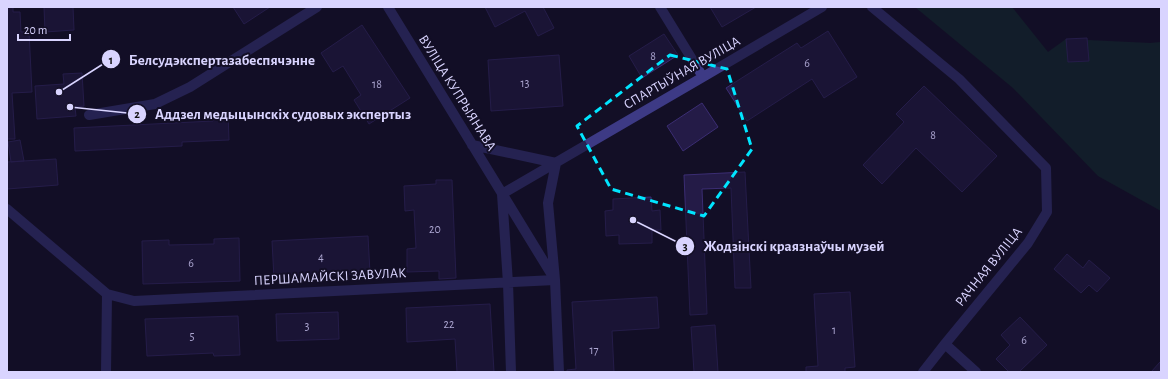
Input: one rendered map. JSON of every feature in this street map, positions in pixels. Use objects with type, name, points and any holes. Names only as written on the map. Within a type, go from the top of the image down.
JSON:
[{"type":"street","points":[[89,115],[155,104],[190,87],[317,7]]},
{"type":"street","name":"ВУЛІЦА КУПРЫЯНАВА","points":[[388,7],[555,280]]},
{"type":"street","points":[[660,7],[703,78]]},
{"type":"street","name":"СПАРТЫЎНАЯ ВУЛІЦА","points":[[502,194],[703,78],[822,7]]},
{"type":"street","name":"РАЧНАЯ ВУЛІЦА","points":[[872,7],[959,79],[1046,168],[1046,212],[1028,243],[944,344],[923,372]]},
{"type":"street","points":[[472,145],[556,163]]},
{"type":"street","name":"ВУЛІЦА КУПРЫЯНАВА","points":[[556,163],[548,203],[555,280],[559,372]]},
{"type":"street","name":"ВУЛІЦА КУПРЫЯНАВА","points":[[502,194],[508,283],[511,372]]},
{"type":"street","points":[[7,209],[107,294],[106,372]]},
{"type":"street","name":"ПЕРШАМАЙСКІ ЗАВУЛАК","points":[[107,294],[134,301],[555,280]]},
{"type":"street","points":[[944,344],[976,372]]},
{"type":"highlighted area","points":[[670,55],[727,69],[752,149],[704,216],[611,189],[577,126]]},
{"type":"green space","points":[[915,7],[1012,7],[1048,52],[1066,39],[1150,43],[1161,42],[1161,211],[1098,176],[1013,88]]},
{"type":"building","points":[[7,7],[13,7],[13,12],[20,12],[21,32],[29,32],[32,92],[12,93],[15,139],[7,139]]},
{"type":"building","points":[[44,7],[73,7],[74,30],[45,32]]},
{"type":"building","points":[[233,7],[270,7],[244,24]]},
{"type":"building","points":[[485,7],[543,7],[554,28],[538,36],[525,11],[495,27]]},
{"type":"building","points":[[710,7],[756,7],[722,27]]},
{"type":"building","points":[[362,25],[410,98],[369,124],[354,100],[361,95],[343,66],[333,72],[321,53]]},
{"type":"building","points":[[828,31],[857,77],[824,98],[812,79],[747,121],[726,88],[797,43],[801,48]]},
{"type":"building","points":[[664,34],[678,55],[642,78],[629,56]]},
{"type":"building","points":[[1087,38],[1089,61],[1068,62],[1066,39]]},
{"type":"building","points":[[559,55],[563,106],[491,111],[488,60]]},
{"type":"building","points":[[82,73],[84,106],[75,107],[76,116],[37,119],[35,86],[64,84],[63,74]]},
{"type":"building","points":[[924,86],[997,156],[962,192],[916,148],[882,184],[863,165],[904,122],[896,114]]},
{"type":"building","points":[[702,103],[718,127],[683,151],[667,126]]},
{"type":"building","points":[[213,113],[228,113],[229,140],[182,142],[182,146],[75,151],[74,128],[213,121]]},
{"type":"building","points":[[20,140],[24,161],[11,162],[8,142]]},
{"type":"building","points":[[56,159],[58,185],[7,189],[7,162]]},
{"type":"building","points":[[745,172],[751,288],[735,288],[731,188],[702,189],[707,314],[690,315],[684,175]]},
{"type":"building","points":[[436,180],[452,180],[456,278],[439,279],[439,271],[407,272],[407,249],[416,248],[414,210],[405,211],[404,186],[436,184]]},
{"type":"building","points":[[651,197],[652,211],[660,210],[661,230],[652,230],[652,243],[619,244],[619,235],[606,236],[605,211],[613,210],[613,199]]},
{"type":"building","points":[[368,236],[370,273],[274,278],[272,241]]},
{"type":"building","points":[[239,238],[240,281],[143,284],[142,241],[169,240],[169,245],[214,244],[214,239]]},
{"type":"building","points":[[1067,254],[1083,268],[1089,260],[1110,278],[1097,292],[1089,285],[1081,293],[1054,269]]},
{"type":"building","points":[[850,292],[855,367],[845,368],[845,372],[806,372],[806,367],[818,366],[814,294]]},
{"type":"building","points":[[657,297],[659,328],[612,331],[614,372],[567,372],[567,370],[576,369],[572,302]]},
{"type":"building","points":[[490,304],[494,372],[457,372],[455,339],[407,342],[406,308]]},
{"type":"building","points":[[338,312],[339,339],[277,341],[276,314]]},
{"type":"building","points":[[238,316],[240,355],[214,356],[213,353],[147,356],[145,319]]},
{"type":"building","points":[[1020,317],[1047,345],[1019,372],[1009,372],[996,359],[1010,345],[1001,335]]},
{"type":"building","points":[[715,325],[718,372],[694,372],[691,327]]},
{"type":"building","points":[[1160,362],[1161,372],[1151,372]]},
{"type":"place","name":"Белсудэкспертазабеспячэнне","points":[[59,92]]},
{"type":"place","name":"Аддзел медыцынскіх судовых экспертыз","points":[[70,107]]},
{"type":"place","name":"Жодзінскі краязнаўчы музей","points":[[633,220]]}]
